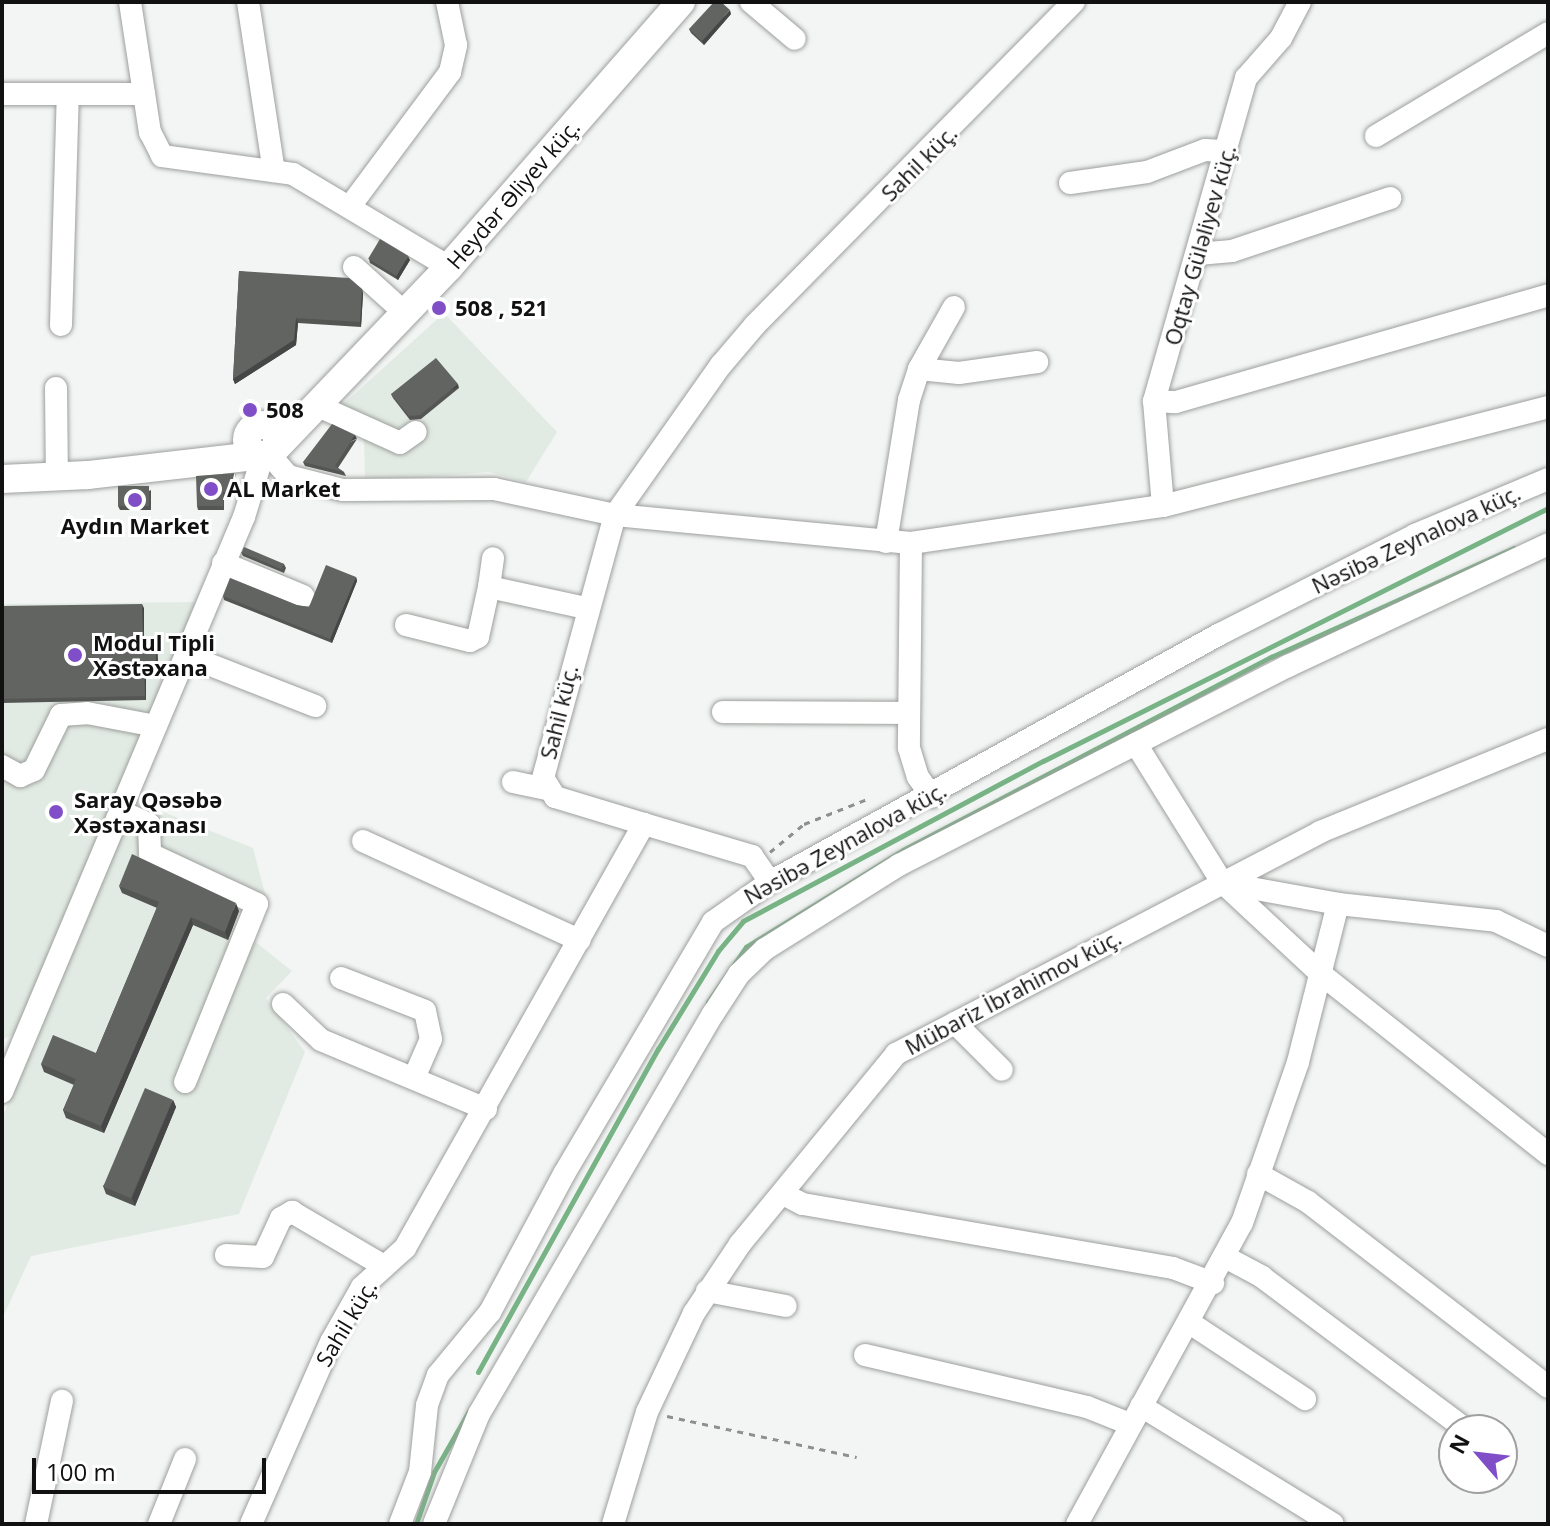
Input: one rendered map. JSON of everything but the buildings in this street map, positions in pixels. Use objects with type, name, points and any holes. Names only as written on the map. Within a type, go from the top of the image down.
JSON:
[{"type":"main road","name":"Heydər Əliyev küç.","points":[[340,380],[449,267],[680,2]]},
{"type":"main road","points":[[2,479],[57,477],[269,453],[340,380]]},
{"type":"main road","points":[[172,462],[256,427],[340,380]]},
{"type":"main road","points":[[256,427],[248,446],[269,453]]},
{"type":"street","points":[[130,2],[153,144],[162,156],[274,171],[306,180],[449,267]]},
{"type":"street","points":[[248,2],[274,171]]},
{"type":"street","points":[[351,205],[450,72],[456,45],[447,2]]},
{"type":"street","points":[[751,2],[795,39]]},
{"type":"street","name":"Sahil küç.","points":[[251,1524],[331,1342],[362,1287],[405,1248],[644,824],[555,797],[546,789],[543,778],[586,608],[615,515],[721,365],[755,325],[1074,2]]},
{"type":"street","name":"Oqtay Güləliyev küç.","points":[[1163,506],[1154,401],[1252,64],[1281,38],[1300,2]]},
{"type":"street","points":[[1376,136],[1548,33]]},
{"type":"street","points":[[2,94],[144,94]]},
{"type":"street","points":[[61,325],[68,94]]},
{"type":"street","points":[[1070,183],[1147,172],[1205,150],[1227,151]]},
{"type":"street","points":[[1198,254],[1232,251],[1390,198]]},
{"type":"street","points":[[354,267],[406,314]]},
{"type":"street","points":[[1154,401],[1176,402],[1548,295]]},
{"type":"street","points":[[886,542],[909,400],[919,369],[954,307]]},
{"type":"street","points":[[919,369],[959,373],[1037,362]]},
{"type":"street","points":[[56,388],[57,477]]},
{"type":"street","points":[[316,405],[400,443],[416,432]]},
{"type":"street","points":[[2,1092],[10,1052],[122,812],[269,453],[288,476],[343,490],[494,489],[615,515],[911,543],[1163,506],[1548,407]]},
{"type":"street","name":"Nəsibə Zeynalova küç.","points":[[400,1524],[420,1472],[427,1405],[438,1375],[490,1312],[701,938],[764,872],[932,797],[1218,635],[1428,529],[1548,479]]},
{"type":"street","points":[[911,543],[909,713],[912,764],[932,797]]},
{"type":"street","points":[[434,1524],[479,1414],[739,974],[765,949],[823,909],[1136,744],[1386,617],[1548,544]]},
{"type":"street","points":[[406,625],[470,641],[478,637],[493,558]]},
{"type":"street","points":[[223,563],[303,596]]},
{"type":"street","points":[[489,587],[586,608]]},
{"type":"street","points":[[185,655],[315,706]]},
{"type":"street","points":[[723,712],[909,713]]},
{"type":"street","points":[[2,766],[20,776],[34,770],[61,715],[87,713],[156,726]]},
{"type":"street","name":"Mübariz İbrahimov küç.","points":[[613,1524],[647,1412],[707,1291],[878,1072],[916,1041],[1320,832],[1548,739]]},
{"type":"street","points":[[1136,744],[1222,882],[1321,974],[1548,1154]]},
{"type":"street","points":[[513,782],[546,789]]},
{"type":"street","points":[[122,812],[149,824],[150,854],[257,904],[185,1082]]},
{"type":"street","points":[[644,824],[737,850],[764,872]]},
{"type":"street","points":[[363,841],[579,940]]},
{"type":"street","points":[[1222,882],[1338,904],[1496,921],[1548,946]]},
{"type":"street","points":[[1077,1524],[1135,1415],[1227,1258],[1298,1062],[1338,904]]},
{"type":"street","points":[[341,978],[425,1011],[431,1039],[414,1078]]},
{"type":"street","points":[[283,1004],[321,1040],[486,1109]]},
{"type":"street","points":[[955,1023],[1002,1070]]},
{"type":"street","points":[[1258,1174],[1308,1202],[1548,1387]]},
{"type":"street","points":[[785,1195],[803,1204],[1173,1268],[1213,1283]]},
{"type":"street","points":[[226,1255],[263,1257],[281,1218],[292,1212],[384,1266]]},
{"type":"street","points":[[1227,1258],[1262,1277],[1445,1414]]},
{"type":"street","points":[[707,1291],[786,1306]]},
{"type":"street","points":[[1190,1323],[1305,1399]]},
{"type":"street","points":[[865,1355],[1087,1407],[1135,1415],[1333,1524]]},
{"type":"street","points":[[36,1524],[62,1401]]},
{"type":"street","points":[[159,1524],[185,1459]]},
{"type":"path","points":[[764,872],[804,824],[870,798]]},
{"type":"path","points":[[647,1412],[857,1457]]},
{"type":"shaded area","points":[[444,313],[557,432],[526,482],[489,472],[365,482],[364,439],[329,417]]},
{"type":"shaded area","name":"Saray Qəsəbə Xəstəxanası","points":[[197,602],[17,1034],[2,1039],[2,604]]},
{"type":"shaded area","points":[[136,801],[253,848],[268,905],[253,940],[292,971],[266,998],[305,1052],[239,1214],[31,1256],[2,1319],[2,1118]]},
{"type":"waterway","points":[[478,1372],[658,1049],[718,951],[743,921],[1043,761],[1548,508]]},
{"type":"waterway","points":[[708,1002],[746,947],[903,850],[1271,657],[1514,548]]},
{"type":"waterway","points":[[416,1524],[434,1472],[469,1411]]},
{"type":"place","name":"508 , 521","points":[[439,308]]},
{"type":"place","name":"508","points":[[250,410]]},
{"type":"place","name":"AL Market","points":[[211,489]]},
{"type":"place","name":"Aydın Market","points":[[135,500]]},
{"type":"place","name":"Modul Tipli Xəstəxana","points":[[75,655]]},
{"type":"place","name":"Saray Qəsəbə Xəstəxanası","points":[[56,812]]}]
